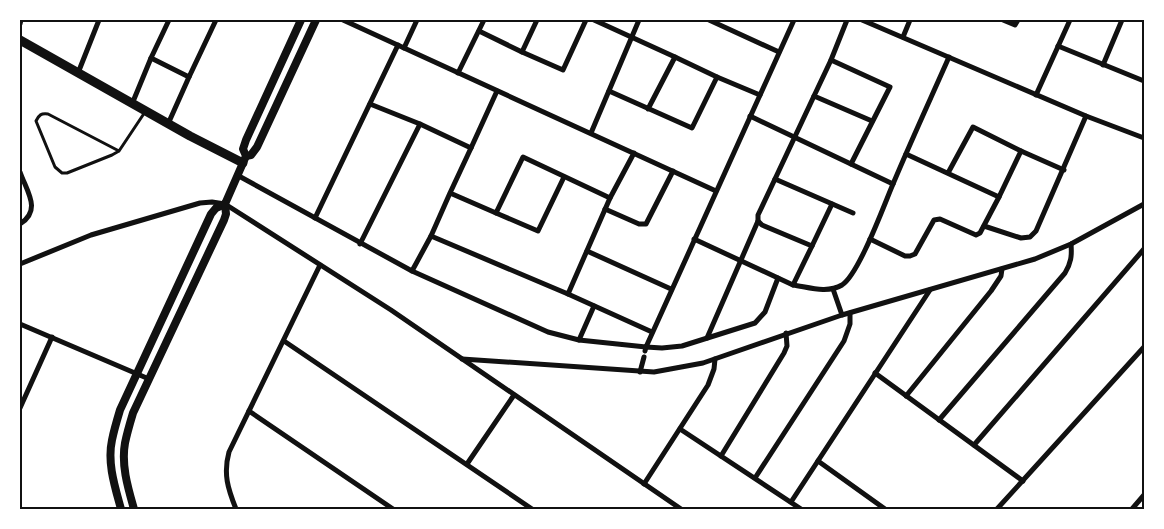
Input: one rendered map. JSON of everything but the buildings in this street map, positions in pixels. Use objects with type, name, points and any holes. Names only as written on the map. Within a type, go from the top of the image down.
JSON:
[{"type":"main road","points":[[20,40],[168,124],[244,159]]},
{"type":"street","points":[[20,24],[21,20]]},
{"type":"street","points":[[78,73],[99,20]]},
{"type":"street","points":[[132,104],[169,20]]},
{"type":"street","points":[[168,124],[216,20]]},
{"type":"street","points":[[134,509],[124,463],[124,444],[133,413],[224,220],[226,214],[225,204],[244,159],[243,150],[246,140],[301,20]]},
{"type":"street","points":[[244,159],[251,155],[257,147],[316,20]]},
{"type":"street","points":[[344,20],[716,191]]},
{"type":"street","points":[[404,48],[417,20]]},
{"type":"street","points":[[458,73],[484,20]]},
{"type":"street","points":[[522,52],[537,20]]},
{"type":"street","points":[[479,31],[563,70],[586,20]]},
{"type":"street","points":[[594,20],[760,95]]},
{"type":"street","points":[[591,133],[639,20]]},
{"type":"street","points":[[709,20],[779,52]]},
{"type":"street","points":[[645,349],[794,20]]},
{"type":"street","points":[[707,338],[758,221],[758,215],[848,20]]},
{"type":"street","points":[[862,20],[1086,116],[1144,138]]},
{"type":"street","points":[[902,37],[910,20]]},
{"type":"street","points":[[1003,20],[1015,25],[1018,20]]},
{"type":"street","points":[[1036,94],[1070,20]]},
{"type":"street","points":[[1102,65],[1122,20]]},
{"type":"street","points":[[315,218],[398,45]]},
{"type":"street","points":[[1058,46],[1144,80]]},
{"type":"street","points":[[648,109],[675,57]]},
{"type":"street","points":[[834,292],[852,276],[949,57]]},
{"type":"street","points":[[151,58],[189,77]]},
{"type":"street","points":[[831,60],[890,87],[851,164]]},
{"type":"street","points":[[609,90],[692,128],[717,77]]},
{"type":"street","points":[[412,271],[431,236],[498,90]]},
{"type":"street","points":[[814,96],[872,121]]},
{"type":"street","points":[[370,104],[420,124],[471,148]]},
{"type":"street","points":[[750,116],[893,184]]},
{"type":"street","points":[[984,226],[1021,238],[1030,237],[1036,231],[1086,116]]},
{"type":"street","points":[[360,244],[420,124]]},
{"type":"street","points":[[948,173],[973,127],[1064,170]]},
{"type":"street","points":[[870,239],[905,256],[910,256],[915,254],[934,220],[940,219],[976,235],[984,226],[1021,151]]},
{"type":"street","points":[[568,294],[610,198],[634,153]]},
{"type":"street","points":[[906,154],[999,197]]},
{"type":"street","points":[[496,213],[523,157],[610,198]]},
{"type":"street","points":[[605,209],[640,224],[646,224],[674,171]]},
{"type":"street","points":[[20,172],[32,204],[32,213],[20,224]]},
{"type":"street","points":[[237,175],[412,271],[548,332],[579,340],[645,349],[672,348],[707,338],[755,323],[764,312],[778,278]]},
{"type":"street","points":[[450,193],[538,231],[564,177]]},
{"type":"street","points":[[775,179],[853,213]]},
{"type":"street","points":[[20,264],[100,232],[200,203],[225,204],[391,310],[681,509]]},
{"type":"street","points":[[121,509],[111,460],[111,442],[120,410],[211,214],[216,208],[225,204]]},
{"type":"street","points":[[793,285],[832,204]]},
{"type":"street","points":[[462,359],[640,372],[677,369],[715,359],[842,315],[1035,259],[1071,244],[1144,204]]},
{"type":"street","points":[[758,221],[812,246]]},
{"type":"street","points":[[431,236],[652,332]]},
{"type":"street","points":[[694,239],[793,285],[834,292]]},
{"type":"street","points":[[939,420],[1065,273],[1072,255],[1071,244]]},
{"type":"street","points":[[974,445],[1144,249]]},
{"type":"street","points":[[587,251],[672,290]]},
{"type":"street","points":[[236,509],[227,481],[225,467],[229,452],[320,265]]},
{"type":"street","points":[[906,396],[992,291],[1001,276],[1002,269]]},
{"type":"street","points":[[791,502],[930,290]]},
{"type":"street","points":[[834,292],[842,315]]},
{"type":"street","points":[[579,340],[594,306]]},
{"type":"street","points":[[754,478],[844,341],[850,324],[850,313]]},
{"type":"street","points":[[20,324],[52,336],[149,379]]},
{"type":"street","points":[[721,456],[784,353],[787,346],[786,333]]},
{"type":"street","points":[[20,408],[52,336]]},
{"type":"street","points":[[284,341],[467,464],[525,507],[532,509]]},
{"type":"street","points":[[998,509],[1144,347]]},
{"type":"street","points":[[640,372],[644,357]]},
{"type":"street","points":[[644,484],[708,385],[714,369],[715,359]]},
{"type":"street","points":[[875,373],[1023,480]]},
{"type":"street","points":[[467,464],[514,395]]},
{"type":"street","points":[[249,411],[393,509]]},
{"type":"street","points":[[680,429],[801,509]]},
{"type":"street","points":[[818,460],[885,509]]},
{"type":"street","points":[[1132,509],[1144,495]]},
{"type":"lane","points":[[119,151],[48,114],[43,113],[36,121],[55,168],[68,173],[119,151],[145,111]]}]
